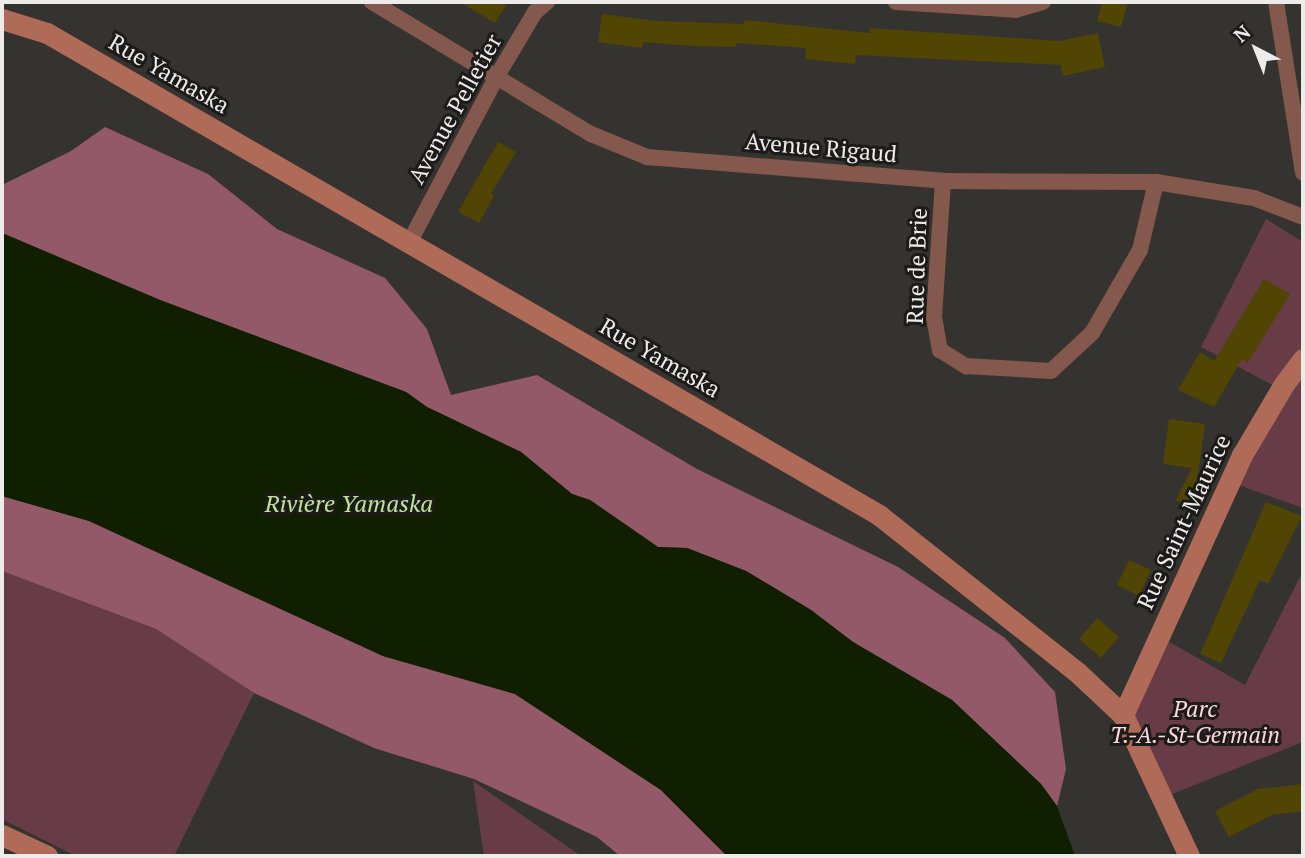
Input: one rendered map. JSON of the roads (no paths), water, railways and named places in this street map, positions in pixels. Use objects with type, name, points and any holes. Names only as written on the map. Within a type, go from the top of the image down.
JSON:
[{"type":"street","name":"Avenue Rigaud","points":[[372,2],[591,134],[647,157],[943,181],[1156,182],[1254,198],[1303,217]]},
{"type":"street","name":"Avenue Pelletier","points":[[409,243],[497,76],[535,12],[547,2]]},
{"type":"street","points":[[896,2],[1015,10],[1043,2]]},
{"type":"street","points":[[1276,2],[1303,173]]},
{"type":"street","name":"Rue Yamaska","points":[[2,19],[47,33],[879,515],[1077,672],[1123,715],[1189,856]]},
{"type":"street","name":"Rue de Brie","points":[[943,181],[934,317],[940,350],[966,366],[1051,371],[1092,333],[1140,250],[1156,182]]},
{"type":"street","name":"Rue Saint-Maurice","points":[[1123,715],[1242,455],[1284,384],[1303,359]]},
{"type":"street","points":[[2,835],[47,856]]},
{"type":"water","name":"Rivière Yamaska","points":[[2,233],[160,300],[406,392],[427,407],[521,452],[572,494],[590,500],[658,547],[687,548],[746,571],[811,610],[853,642],[952,700],[1041,784],[1057,806],[1075,856],[727,856],[661,790],[515,694],[383,656],[89,521],[2,496]]},
{"type":"park label","name":"Parc T.-A.-St-Germain","points":[[1195,722]]}]
